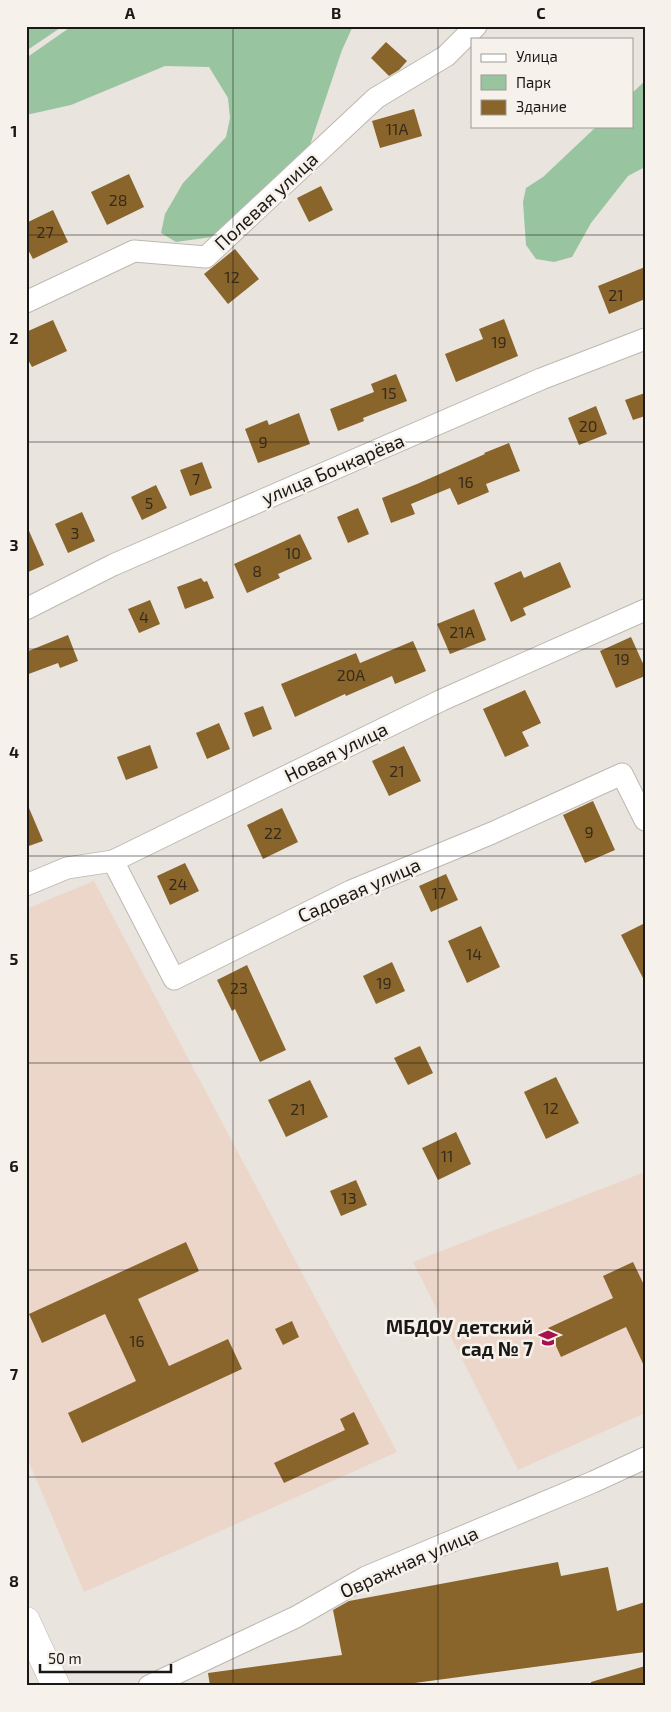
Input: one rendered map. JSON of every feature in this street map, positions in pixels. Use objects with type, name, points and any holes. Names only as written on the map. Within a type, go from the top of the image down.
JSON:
[{"type":"main road","points":[[26,1620],[56,1686]]},
{"type":"street","name":"Полевая улица","points":[[26,302],[134,251],[206,257],[376,98],[446,56],[476,26]]},
{"type":"street","name":"улица Бочкарёва","points":[[26,609],[122,561],[541,380],[645,339]]},
{"type":"street","name":"Новая улица","points":[[26,885],[67,868],[113,861],[442,700],[645,610]]},
{"type":"street","name":"Садовая улица","points":[[113,861],[174,979],[351,891],[492,833],[622,774],[645,820]]},
{"type":"street","name":"Овражная улица","points":[[149,1686],[296,1617],[366,1577],[645,1458]]},
{"type":"shaded area","points":[[94,881],[397,1452],[84,1592],[26,1455],[26,909]]},
{"type":"shaded area","name":"МБДОУ детский сад № 7","points":[[645,1172],[645,1413],[518,1470],[413,1262]]},
{"type":"green space","points":[[26,26],[63,26],[26,51]]},
{"type":"green space","points":[[72,26],[353,26],[342,50],[309,148],[212,237],[176,242],[161,233],[165,214],[183,183],[226,137],[230,118],[228,98],[209,67],[165,66],[71,105],[26,115],[26,58]]},
{"type":"green space","points":[[645,81],[645,167],[628,176],[591,223],[572,257],[554,262],[536,259],[526,245],[523,202],[526,188],[543,177],[595,128],[634,128],[634,91]]},
{"type":"building","points":[[386,42],[407,61],[399,70],[389,76],[371,58]]},
{"type":"building","points":[[414,109],[422,136],[380,148],[372,121]]},
{"type":"building","points":[[129,174],[144,207],[107,225],[91,192]]},
{"type":"building","points":[[321,186],[333,210],[309,222],[297,198]]},
{"type":"building","points":[[53,210],[68,242],[33,259],[26,246],[26,223]]},
{"type":"building","points":[[235,249],[259,279],[228,304],[204,274]]},
{"type":"building","points":[[645,267],[645,299],[609,314],[598,286]]},
{"type":"building","points":[[504,319],[518,356],[456,382],[445,354],[483,339],[479,329]]},
{"type":"building","points":[[53,320],[67,351],[32,367],[26,356],[26,332]]},
{"type":"building","points":[[396,374],[407,401],[363,418],[364,421],[338,431],[330,409],[374,392],[371,384]]},
{"type":"building","points":[[645,393],[645,416],[633,420],[625,400]]},
{"type":"building","points":[[596,406],[607,434],[579,445],[568,418]]},
{"type":"building","points":[[299,413],[310,444],[258,463],[245,429],[267,420],[269,425]]},
{"type":"building","points":[[509,443],[520,471],[486,484],[489,492],[458,505],[450,488],[411,504],[415,514],[391,523],[382,498]]},
{"type":"building","points":[[202,462],[212,488],[190,496],[180,470]]},
{"type":"building","points":[[156,485],[167,508],[142,520],[131,497]]},
{"type":"building","points":[[358,508],[369,534],[348,543],[337,517]]},
{"type":"building","points":[[82,512],[95,541],[68,553],[55,524]]},
{"type":"building","points":[[26,524],[44,565],[26,573]]},
{"type":"building","points":[[300,534],[312,559],[278,574],[280,578],[247,593],[234,564]]},
{"type":"building","points":[[560,562],[571,587],[523,608],[526,615],[511,622],[494,583],[521,571],[524,578]]},
{"type":"building","points":[[201,578],[204,582],[207,581],[214,598],[185,609],[177,587]]},
{"type":"building","points":[[150,600],[160,624],[139,633],[128,609]]},
{"type":"building","points":[[474,609],[486,640],[450,654],[437,624]]},
{"type":"building","points":[[68,635],[78,661],[60,668],[58,663],[26,675],[26,652]]},
{"type":"building","points":[[631,637],[645,668],[645,676],[616,688],[600,651]]},
{"type":"building","points":[[413,641],[426,671],[395,684],[392,676],[346,696],[345,694],[295,717],[281,684],[356,653],[360,663]]},
{"type":"building","points":[[525,690],[541,723],[522,732],[529,746],[505,757],[483,709]]},
{"type":"building","points":[[263,706],[272,729],[253,737],[244,713]]},
{"type":"building","points":[[219,723],[230,749],[207,759],[196,733]]},
{"type":"building","points":[[150,745],[158,768],[126,780],[117,757]]},
{"type":"building","points":[[404,746],[421,781],[389,796],[372,761]]},
{"type":"building","points":[[26,801],[43,841],[26,847]]},
{"type":"building","points":[[593,801],[615,850],[585,863],[563,815]]},
{"type":"building","points":[[282,808],[298,842],[263,859],[247,825]]},
{"type":"building","points":[[185,863],[199,891],[170,905],[157,876]]},
{"type":"building","points":[[446,874],[458,900],[431,912],[419,886]]},
{"type":"building","points":[[645,923],[645,982],[621,935]]},
{"type":"building","points":[[481,926],[500,967],[467,983],[448,941]]},
{"type":"building","points":[[392,962],[405,991],[376,1004],[363,976]]},
{"type":"building","points":[[247,965],[286,1050],[260,1062],[235,1009],[232,1011],[217,980]]},
{"type":"building","points":[[420,1046],[433,1073],[408,1085],[394,1058]]},
{"type":"building","points":[[556,1077],[579,1123],[546,1139],[524,1092]]},
{"type":"building","points":[[310,1080],[328,1117],[286,1137],[268,1100]]},
{"type":"building","points":[[456,1132],[471,1164],[438,1180],[422,1148]]},
{"type":"building","points":[[356,1180],[367,1205],[341,1216],[330,1191]]},
{"type":"building","points":[[186,1242],[199,1271],[138,1299],[169,1366],[228,1339],[242,1369],[82,1443],[68,1413],[136,1381],[105,1314],[42,1343],[29,1314]]},
{"type":"building","points":[[633,1262],[645,1287],[645,1368],[626,1327],[561,1357],[548,1328],[613,1298],[603,1276]]},
{"type":"building","points":[[292,1321],[299,1337],[283,1345],[275,1329]]},
{"type":"building","points":[[354,1412],[369,1444],[284,1483],[274,1463],[345,1430],[340,1419]]},
{"type":"building","points":[[558,1562],[561,1576],[608,1567],[617,1611],[645,1602],[645,1652],[392,1686],[210,1686],[208,1673],[342,1655],[333,1610],[349,1601]]},
{"type":"building","points":[[645,1666],[645,1686],[591,1686],[591,1682]]},
{"type":"place","name":"МБДОУ детский сад № 7","points":[[548,1338]]}]
